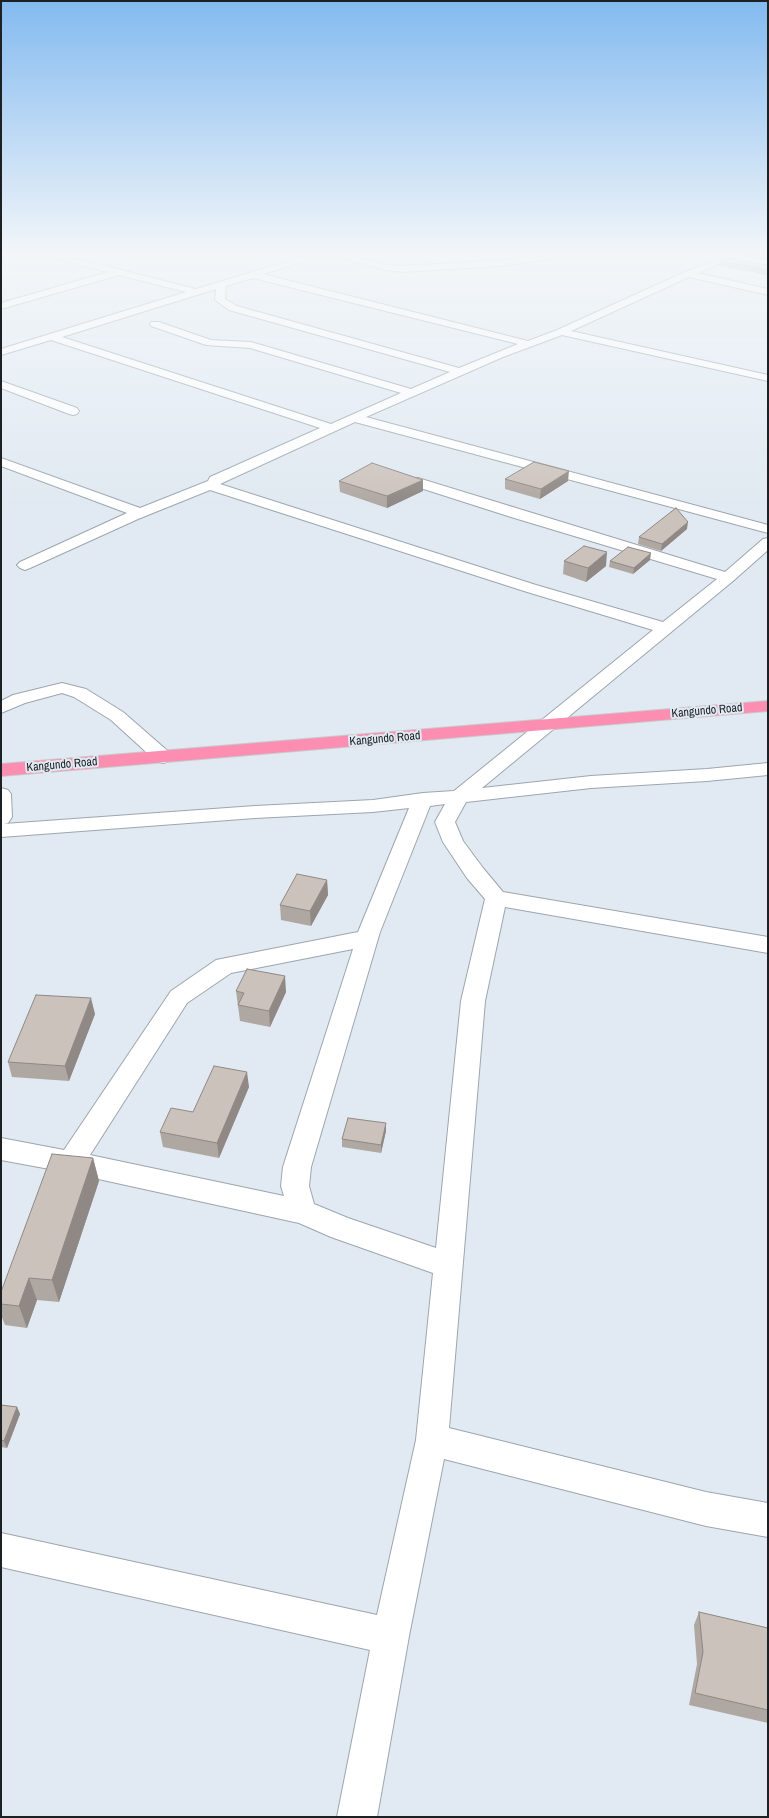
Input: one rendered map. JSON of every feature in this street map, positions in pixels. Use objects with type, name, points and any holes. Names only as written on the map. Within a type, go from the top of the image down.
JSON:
[{"type":"highway","name":"Kangundo Road","points":[[1,770],[768,706]]},
{"type":"street","points":[[1,352],[50,338]]},
{"type":"street","points":[[56,338],[331,428]]},
{"type":"street","points":[[195,338],[210,343],[251,345],[413,393]]},
{"type":"street","points":[[339,338],[461,372]]},
{"type":"street","points":[[506,338],[530,344]]},
{"type":"street","points":[[25,565],[212,484],[215,480],[331,428],[461,372],[546,338]]},
{"type":"street","points":[[587,338],[768,378]]},
{"type":"street","points":[[1,384],[73,410]]},
{"type":"street","points":[[354,418],[768,529]]},
{"type":"street","points":[[1,462],[140,514]]},
{"type":"street","points":[[413,481],[516,514],[728,578]]},
{"type":"street","points":[[212,484],[215,487],[530,588],[665,628]]},
{"type":"street","points":[[768,542],[728,578],[459,797],[445,822],[453,842],[475,873],[496,898],[768,945]]},
{"type":"street","points":[[1,708],[19,700],[62,688],[80,693],[117,716],[163,757]]},
{"type":"street","points":[[1,831],[255,812],[374,806],[591,782],[707,775],[768,769]]},
{"type":"street","points":[[1,794],[1,819]]},
{"type":"street","points":[[302,1212],[295,1186],[297,1168],[367,938],[423,800]]},
{"type":"street","points":[[356,1817],[391,1636],[432,1440],[473,1001],[496,898]]},
{"type":"street","points":[[71,1162],[179,997],[224,966],[367,938]]},
{"type":"street","points":[[1,1150],[71,1162],[302,1212],[341,1228],[448,1265]]},
{"type":"street","points":[[432,1440],[706,1509],[768,1520]]},
{"type":"street","points":[[1,1550],[391,1636]]},
{"type":"building","points":[[534,462],[569,471],[541,489],[505,479]]},
{"type":"building","points":[[372,463],[423,480],[387,496],[339,481]]},
{"type":"building","points":[[676,508],[688,522],[662,544],[639,537]]},
{"type":"building","points":[[584,546],[607,552],[588,568],[564,561]]},
{"type":"building","points":[[628,547],[651,553],[634,568],[610,561]]},
{"type":"building","points":[[297,874],[327,880],[310,911],[280,905]]},
{"type":"building","points":[[247,969],[285,976],[269,1011],[238,1005],[244,993],[236,991]]},
{"type":"building","points":[[36,995],[91,998],[65,1066],[8,1062]]},
{"type":"building","points":[[214,1066],[247,1072],[217,1143],[160,1132],[171,1108],[193,1112]]},
{"type":"building","points":[[348,1118],[386,1123],[381,1145],[342,1139]]},
{"type":"building","points":[[52,1154],[93,1158],[52,1280],[29,1278],[19,1306],[1,1304],[1,1292]]},
{"type":"building","points":[[1,1405],[17,1407],[4,1441],[1,1440]]},
{"type":"building","points":[[699,1612],[768,1628],[768,1710],[695,1693],[703,1652]]}]
